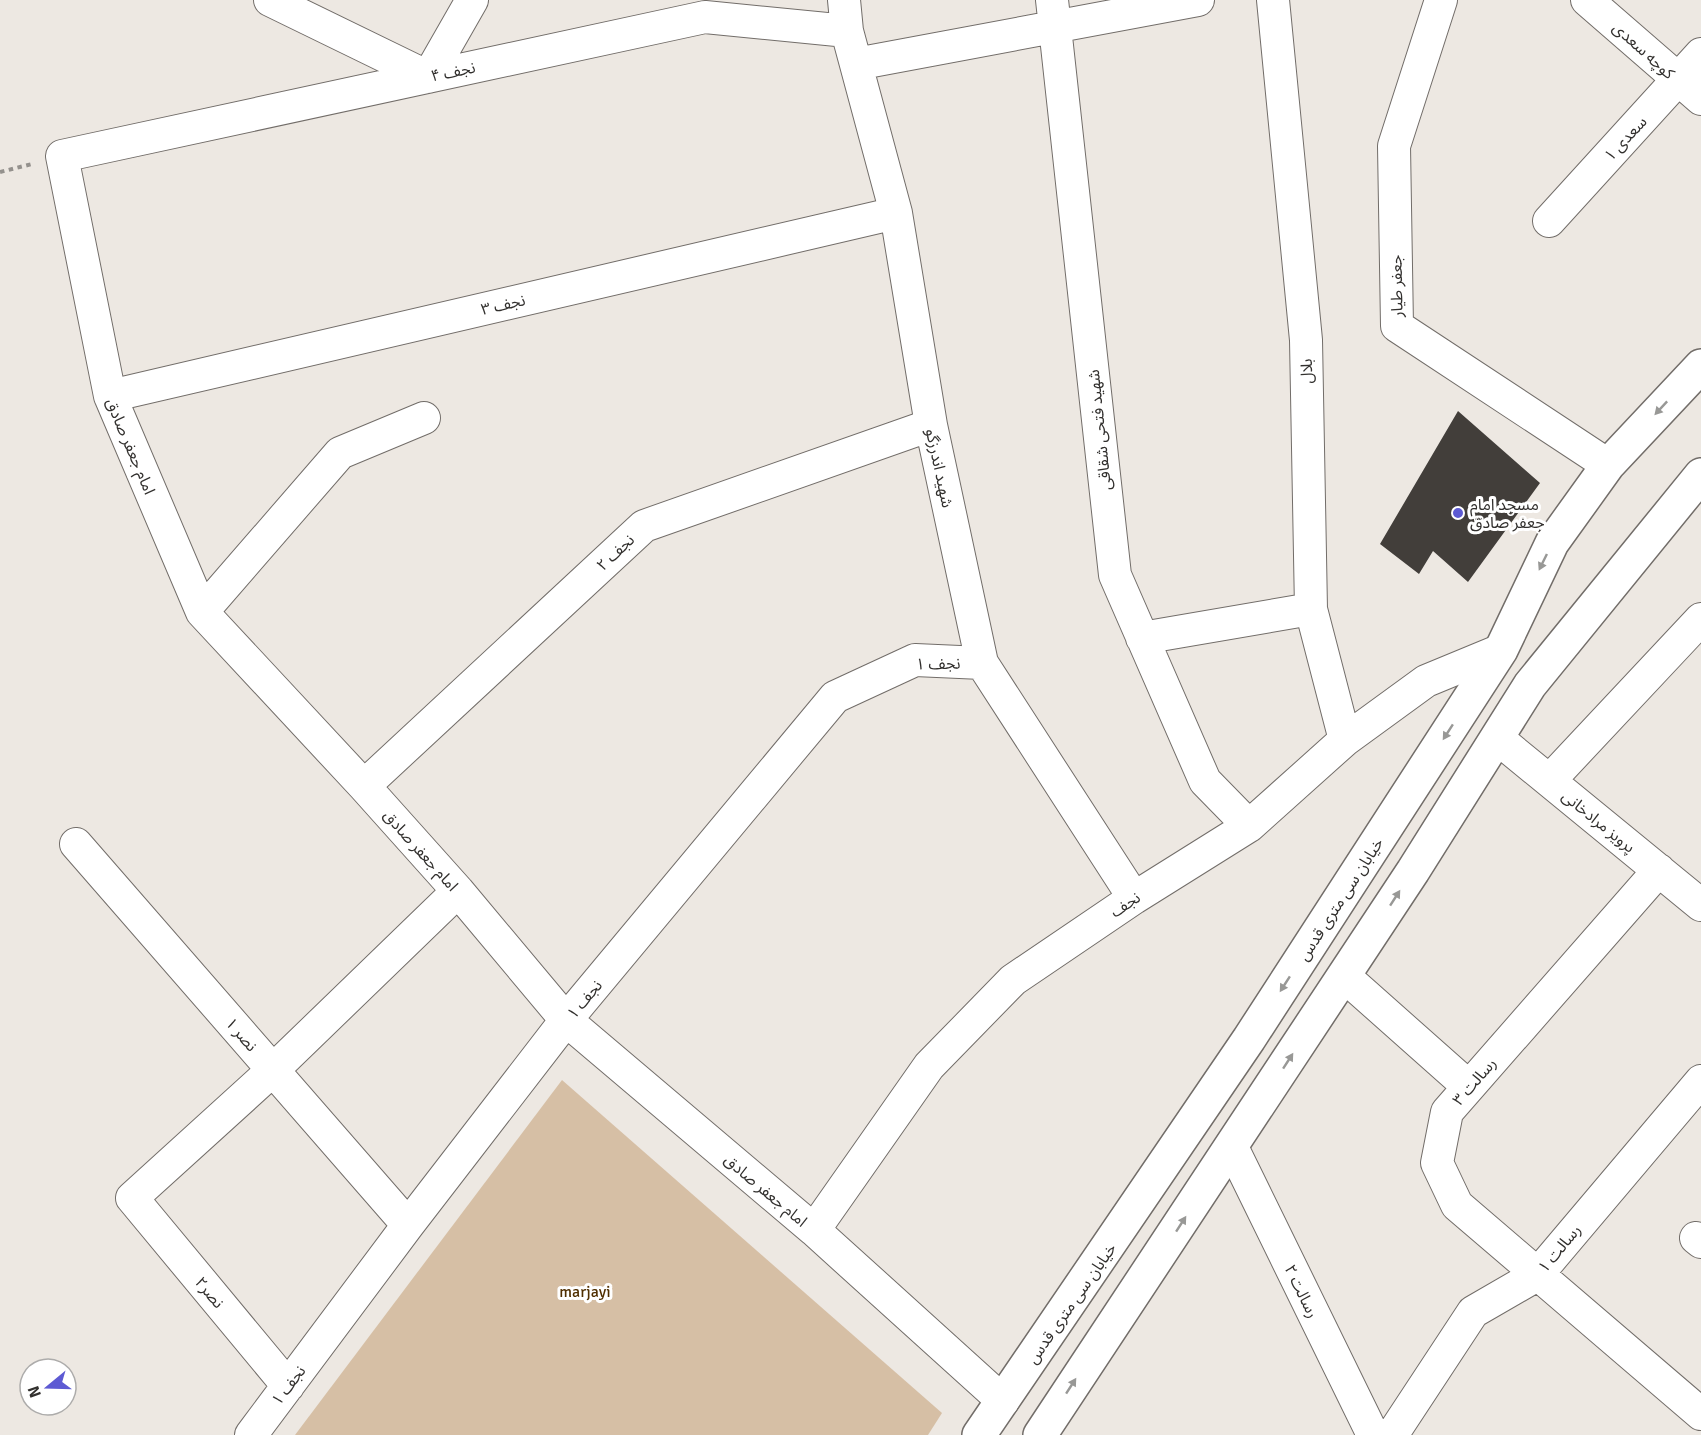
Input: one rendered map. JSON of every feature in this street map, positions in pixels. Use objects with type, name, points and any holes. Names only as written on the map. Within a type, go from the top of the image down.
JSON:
[{"type":"main road","name":"خیابان سی متری قدس","points":[[979,1435],[1249,1039],[1501,650],[1552,543],[1608,465],[1701,366]]},
{"type":"main road","points":[[1040,1435],[1344,976],[1530,685],[1701,475]]},
{"type":"street","points":[[270,0],[428,77],[472,0]]},
{"type":"street","points":[[856,64],[1053,14],[1198,0]]},
{"type":"street","name":"بلال","points":[[1273,0],[1306,340],[1311,609],[1344,740]]},
{"type":"street","name":"جعفر طیار","points":[[1441,0],[1394,146],[1397,326],[1608,465]]},
{"type":"street","name":"کوچه سعدی","points":[[1587,0],[1690,90]]},
{"type":"street","name":"نجف ۴","points":[[62,156],[428,77],[704,9],[845,15]]},
{"type":"street","name":"شهید فتحی شقاقی","points":[[1053,14],[1115,574],[1205,781],[1249,826]]},
{"type":"street","name":"شهید اندرزگو","points":[[845,15],[896,213],[931,424],[982,663],[1134,898]]},
{"type":"street","name":"سعدی ۱","points":[[1549,221],[1690,90],[1701,54]]},
{"type":"street","name":"امام جعفر صادق","points":[[62,156],[110,396],[202,612],[458,891],[566,1020],[814,1230],[1003,1401]]},
{"type":"street","name":"نجف ۳","points":[[110,396],[896,213]]},
{"type":"street","points":[[202,612],[340,453],[424,418]]},
{"type":"street","name":"نجف ۲","points":[[364,786],[644,526],[931,424]]},
{"type":"street","points":[[1142,638],[1311,609]]},
{"type":"street","points":[[1550,780],[1701,619]]},
{"type":"street","name":"نجف","points":[[814,1230],[929,1066],[1013,980],[1134,898],[1249,826],[1344,740],[1426,681],[1501,650]]},
{"type":"street","name":"نجف ۱","points":[[251,1435],[408,1224],[566,1020],[835,697],[915,660],[982,663]]},
{"type":"street","name":"پرویز مرادخانی","points":[[1497,738],[1701,904]]},
{"type":"street","name":"نصر ۱","points":[[76,844],[408,1224]]},
{"type":"street","name":"رسالت ۳","points":[[1659,870],[1447,1112],[1437,1163],[1457,1205],[1701,1414]]},
{"type":"street","points":[[273,1070],[458,891]]},
{"type":"street","points":[[1344,976],[1469,1087]]},
{"type":"street","name":"نصر۲","points":[[273,1070],[132,1198],[288,1386]]},
{"type":"street","name":"رسالت ۱","points":[[1392,1435],[1473,1312],[1537,1275],[1701,1081]]},
{"type":"street","name":"رسالت ۲","points":[[1232,1147],[1373,1435]]},
{"type":"green space","name":"marjayi","points":[[562,1080],[942,1413],[928,1435],[295,1435]]},
{"type":"building","name":"مسجد امام جعفر صادق","points":[[1458,411],[1540,483],[1468,582],[1433,551],[1419,574],[1380,544]]},
{"type":"place","name":"مسجد امام جعفر صادق","points":[[1458,513]]}]
